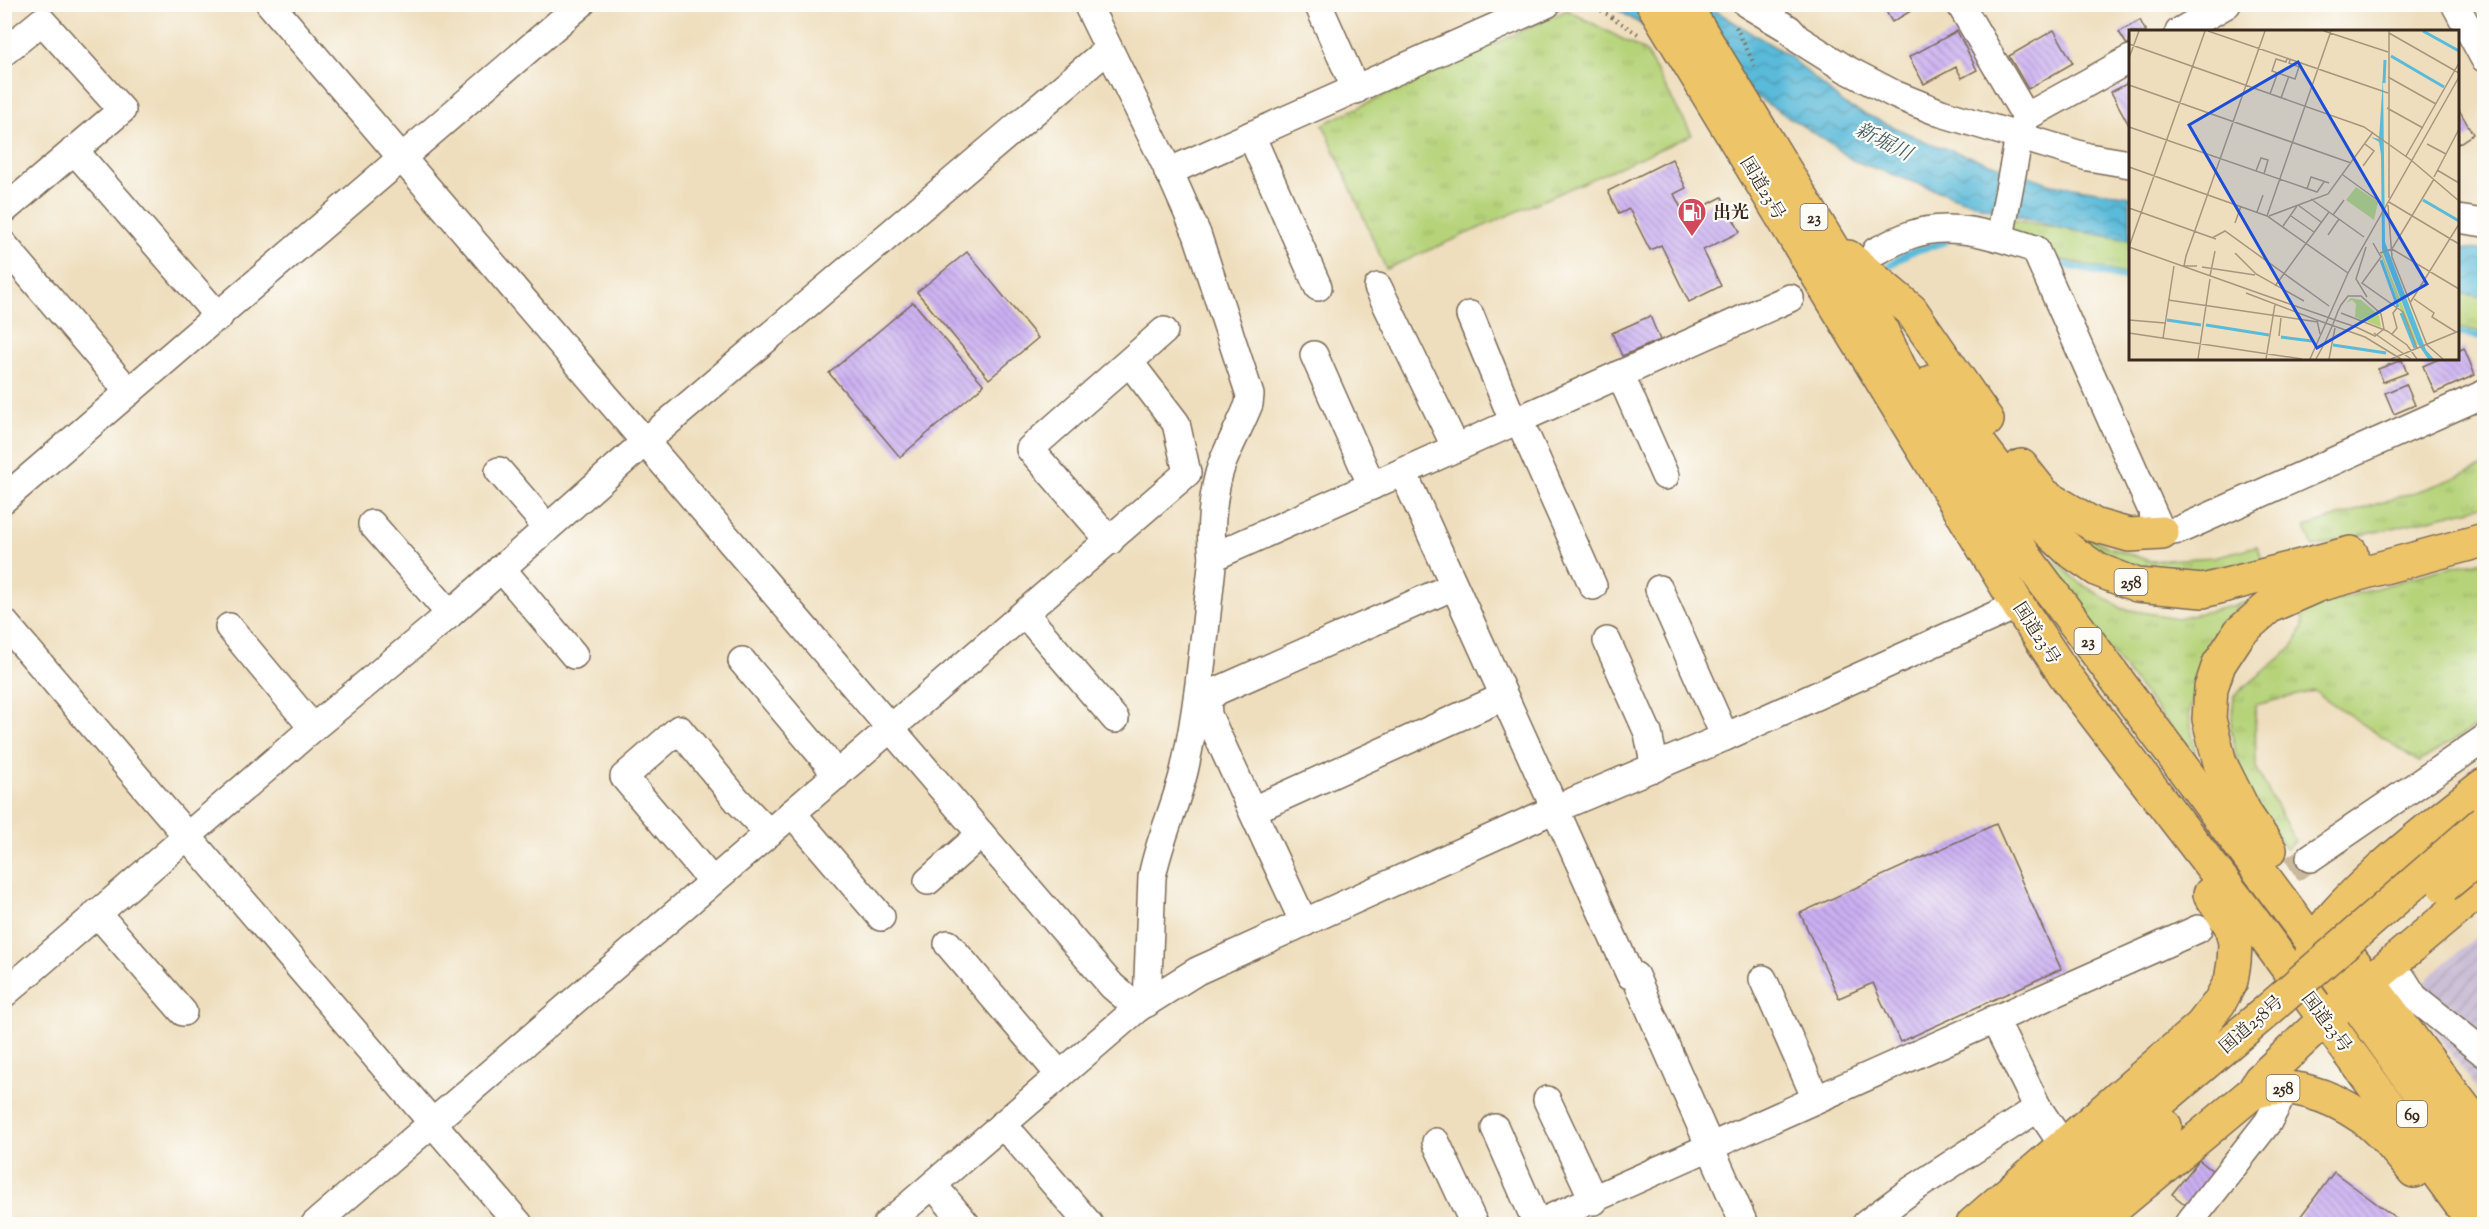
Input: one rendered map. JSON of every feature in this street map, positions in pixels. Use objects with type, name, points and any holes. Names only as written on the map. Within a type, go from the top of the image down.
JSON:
[{"type":"main road","name":"国道23号","points":[[1653,4],[1828,241],[1880,327],[1902,373],[2027,559],[2325,936]]},
{"type":"main road","name":"国道23号","points":[[1684,4],[1734,114],[2018,605],[2067,678],[2248,914],[2346,1002],[2484,1183]]},
{"type":"main road","points":[[1828,241],[1911,310],[2012,456],[2044,495],[2094,525],[2129,535],[2162,532]]},
{"type":"main road","name":"258","points":[[1880,327],[1919,365],[2038,521],[2069,550],[2098,570],[2137,585],[2203,591],[2484,519]]},
{"type":"main road","points":[[2484,540],[2318,585],[2270,606],[2240,632],[2219,664],[2211,688],[2209,719],[2220,763],[2246,815],[2325,936],[2346,1002],[2484,1134]]},
{"type":"main road","points":[[1972,1224],[2066,1150],[2201,1026],[2219,1003],[2231,981],[2235,943],[2231,926],[2128,775],[2067,678]]},
{"type":"main road","points":[[2325,936],[2357,891],[2484,785]]},
{"type":"main road","name":"国道258号","points":[[2052,1224],[2484,822]]},
{"type":"main road","points":[[2248,914],[2281,939],[2301,944],[2325,936],[2380,916],[2484,829]]},
{"type":"main road","name":"国道258号","points":[[2015,1224],[2484,853]]},
{"type":"main road","points":[[2252,1092],[2260,1080],[2346,1002],[2484,886]]},
{"type":"main road","name":"69","points":[[2325,936],[2311,958],[2313,977],[2346,1002],[2484,1220]]},
{"type":"main road","name":"国道23号","points":[[2346,1002],[2475,1224]]},
{"type":"main road","name":"258","points":[[2104,1209],[2252,1092],[2264,1088],[2286,1088],[2320,1094],[2363,1118],[2399,1153],[2438,1199],[2468,1224]]},
{"type":"street","points":[[270,4],[400,159],[646,441],[1112,986],[1142,1006]]},
{"type":"street","points":[[4,499],[219,317],[581,4]]},
{"type":"street","points":[[1087,4],[1107,50],[1197,234],[1250,395],[1249,404],[1222,465],[1218,480],[1210,539],[1213,557],[1202,700],[1180,787],[1154,868],[1142,1006]]},
{"type":"street","points":[[1318,4],[1356,90]]},
{"type":"street","points":[[1168,172],[1546,4]]},
{"type":"street","points":[[1960,4],[2020,135],[2001,231]]},
{"type":"street","points":[[2182,30],[2226,4]]},
{"type":"street","points":[[2455,4],[2484,58]]},
{"type":"street","points":[[1742,15],[1789,29],[1798,39],[1846,69],[1896,95],[1941,113],[2088,157],[2129,164]]},
{"type":"street","points":[[4,52],[42,21],[122,110],[4,210]]},
{"type":"street","points":[[4,994],[313,728],[450,614],[646,441],[1107,50]]},
{"type":"street","points":[[2020,135],[2129,60]]},
{"type":"street","points":[[1251,135],[1318,287]]},
{"type":"street","points":[[74,150],[219,317]]},
{"type":"street","points":[[2459,219],[2484,223]]},
{"type":"street","points":[[1876,251],[1911,234],[1941,228],[2001,231],[2035,249],[2162,532],[2179,530],[2484,394]]},
{"type":"street","points":[[4,245],[129,392]]},
{"type":"street","points":[[1378,287],[1456,448]]},
{"type":"street","points":[[1213,557],[1790,298]]},
{"type":"street","points":[[1470,315],[1516,422],[1593,586]]},
{"type":"street","points":[[1110,541],[1030,449],[1164,331]]},
{"type":"street","points":[[1314,355],[1372,486]]},
{"type":"street","points":[[1130,363],[1176,423],[1187,473]]},
{"type":"street","points":[[1620,374],[1665,476]]},
{"type":"street","points":[[499,471],[536,514],[545,530]]},
{"type":"street","points":[[1403,472],[1503,698],[1630,975],[1635,976],[1744,1224]]},
{"type":"street","points":[[1187,473],[1218,480]]},
{"type":"street","points":[[315,1224],[1187,473]]},
{"type":"street","points":[[372,524],[450,614]]},
{"type":"street","points":[[501,568],[574,655]]},
{"type":"street","points":[[1202,700],[1217,691],[1454,586]]},
{"type":"street","points":[[1659,589],[1725,737]]},
{"type":"street","points":[[887,1224],[1142,1006],[1197,971],[1555,809],[1655,768],[2018,605]]},
{"type":"street","points":[[1025,614],[1115,720]]},
{"type":"street","points":[[4,622],[519,1224]]},
{"type":"street","points":[[229,627],[313,728]]},
{"type":"street","points":[[1607,641],[1648,733],[1655,768]]},
{"type":"street","points":[[742,662],[824,758],[836,776]]},
{"type":"street","points":[[1253,810],[1503,698]]},
{"type":"street","points":[[1202,700],[1304,923]]},
{"type":"street","points":[[712,881],[624,777],[679,729],[737,800],[769,833]]},
{"type":"street","points":[[2310,858],[2484,739]]},
{"type":"street","points":[[2419,783],[2446,815]]},
{"type":"street","points":[[792,813],[880,918]]},
{"type":"street","points":[[928,881],[981,834]]},
{"type":"street","points":[[97,913],[183,1012]]},
{"type":"street","points":[[1495,1128],[1537,1224],[1594,1201],[1816,1099],[2198,929]]},
{"type":"street","points":[[948,944],[1060,1075]]},
{"type":"street","points":[[1762,979],[1816,1099]]},
{"type":"street","points":[[2404,981],[2414,997],[2484,1053]]},
{"type":"street","points":[[1994,1019],[2037,1108],[2066,1150]]},
{"type":"street","points":[[2188,1224],[2268,1122],[2286,1088]]},
{"type":"street","points":[[1547,1100],[1594,1201]]},
{"type":"street","points":[[1866,1224],[1910,1191],[2037,1108]]},
{"type":"street","points":[[1001,1126],[1015,1138],[1089,1224]]},
{"type":"street","points":[[1436,1142],[1474,1224]]},
{"type":"street","points":[[933,1185],[966,1224]]},
{"type":"path","points":[[1591,4],[1645,38]]},
{"type":"path","points":[[1742,15],[1756,68]]},
{"type":"shaded area","points":[[2484,930],[2484,1100],[2417,1004],[2429,977]]},
{"type":"green space","points":[[1567,10],[1645,51],[1692,135],[1386,269],[1323,124]]},
{"type":"green space","points":[[2011,220],[2129,239],[2129,275],[2050,257],[2010,234]]},
{"type":"green space","points":[[2459,292],[2484,296],[2484,332],[2459,328]]},
{"type":"green space","points":[[2484,466],[2484,506],[2313,547],[2305,527],[2431,487]]},
{"type":"green space","points":[[2059,521],[2108,547],[2150,561],[2214,557],[2257,546],[2264,564],[2207,576],[2160,578],[2090,551]]},
{"type":"green space","points":[[2050,557],[2081,584],[2123,609],[2177,618],[2233,606],[2267,595],[2201,667],[2189,713],[2196,759],[2040,563]]},
{"type":"green space","points":[[2484,560],[2484,721],[2419,762],[2314,691],[2255,705],[2256,768],[2295,841],[2286,849],[2242,785],[2231,729],[2234,696],[2291,649],[2303,628],[2302,610],[2435,571]]},
{"type":"water","name":"新堀川","points":[[1610,5],[1706,5],[1788,55],[1845,105],[1929,143],[2052,184],[2129,196],[2129,240],[2061,228],[1980,206],[1852,160],[1830,143]]},
{"type":"water","points":[[2459,247],[2484,251],[2484,297],[2459,293]]},
{"type":"building","points":[[1882,4],[1923,4],[1892,22]]},
{"type":"building","points":[[2140,20],[2145,30],[2129,30],[2127,45],[2119,32]]},
{"type":"building","points":[[2054,30],[2073,63],[2028,89],[2009,56]]},
{"type":"building","points":[[1957,31],[1977,70],[1962,78],[1956,67],[1924,84],[1909,57]]},
{"type":"building","points":[[2129,83],[2129,125],[2111,92]]},
{"type":"building","points":[[2459,110],[2473,134],[2459,143]]},
{"type":"building","points":[[1672,159],[1686,188],[1674,194],[1685,216],[1722,197],[1740,232],[1703,250],[1721,286],[1689,302],[1661,245],[1650,250],[1629,209],[1619,214],[1608,191]]},
{"type":"building","points":[[967,252],[1038,338],[989,379],[917,292]]},
{"type":"building","points":[[913,302],[984,385],[900,457],[829,373]]},
{"type":"building","points":[[1650,316],[1660,340],[1622,356],[1612,333]]},
{"type":"building","points":[[2464,348],[2475,375],[2435,393],[2423,366],[2436,360],[2459,360],[2459,350]]},
{"type":"building","points":[[2402,360],[2407,373],[2383,382],[2378,369]]},
{"type":"building","points":[[2406,384],[2415,405],[2394,414],[2385,393]]},
{"type":"building","points":[[1996,824],[2061,969],[1900,1042],[1873,983],[1839,998],[1800,913]]},
{"type":"building","points":[[2199,1160],[2214,1172],[2187,1206],[2172,1194]]},
{"type":"building","points":[[2334,1172],[2404,1224],[2310,1224],[2300,1217]]},
{"type":"waterway","points":[[1890,265],[1908,253],[1945,242]]},
{"type":"waterway","points":[[2059,264],[2129,279]]},
{"type":"waterway","points":[[2459,333],[2484,337]]},
{"type":"tunnel","points":[[2222,914],[2310,858]]},
{"type":"place","name":"出光","points":[[1692,238]]}]
